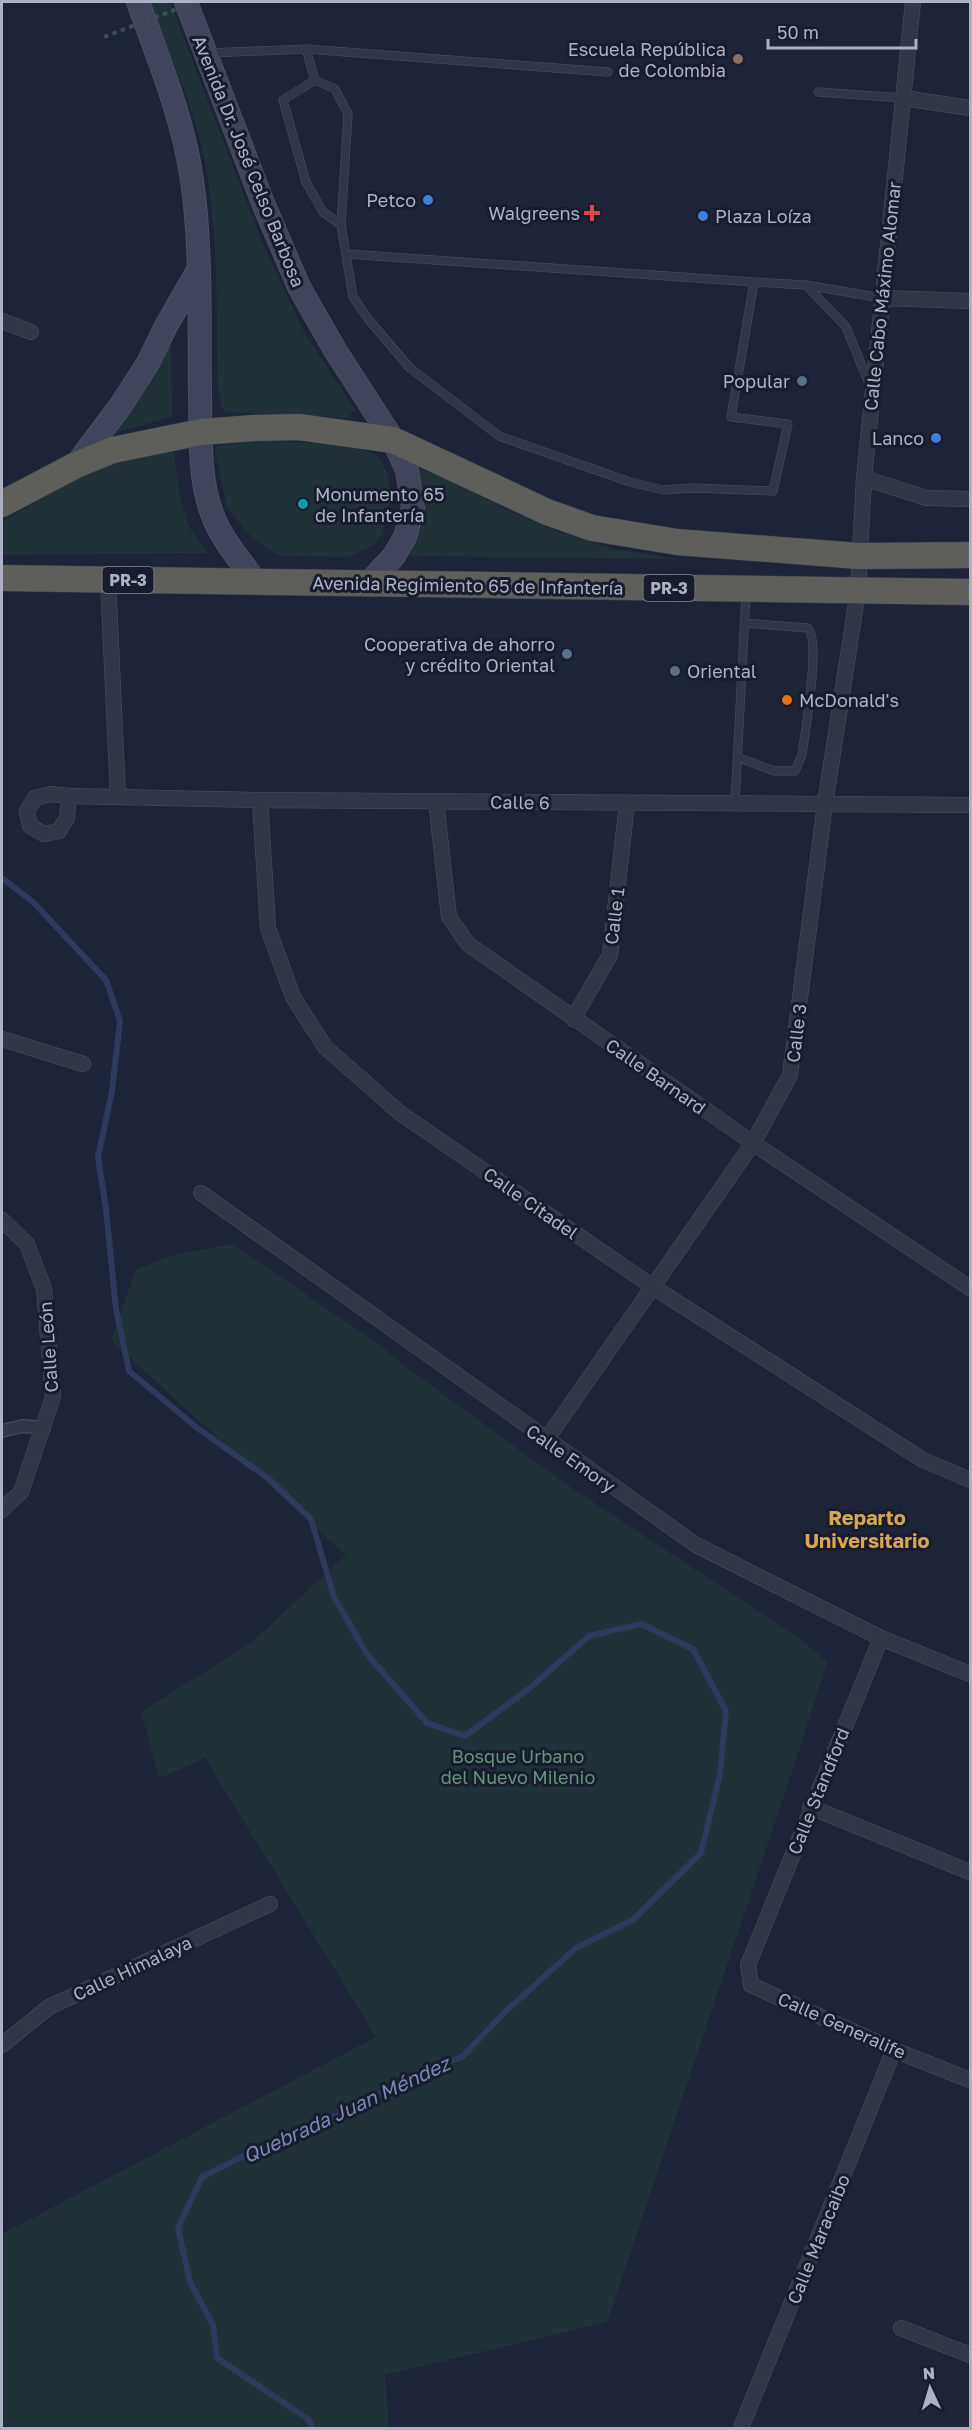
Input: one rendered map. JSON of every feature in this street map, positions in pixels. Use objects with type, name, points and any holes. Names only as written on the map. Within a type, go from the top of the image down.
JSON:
[{"type":"highway","points":[[2,504],[76,465],[113,450],[201,432],[299,427],[393,440],[548,512],[592,528],[677,542],[859,556],[970,555]]},
{"type":"highway","name":"Avenida Regimiento 65 de Infantería","points":[[2,578],[970,592]]},
{"type":"main road","points":[[138,2],[176,109],[192,181],[198,271],[201,432],[205,484],[213,519],[255,581]]},
{"type":"main road","name":"Avenida Dr. José Celso Barbosa","points":[[186,2],[263,202],[299,287],[335,350],[393,440]]},
{"type":"main road","points":[[76,465],[121,405],[148,363],[166,326],[198,271]]},
{"type":"main road","points":[[368,584],[394,556],[405,537],[411,515],[412,498],[407,470],[393,440]]},
{"type":"street","name":"Calle Cabo Máximo Alomar","points":[[858,591],[864,478],[913,2]]},
{"type":"street","points":[[903,98],[970,108]]},
{"type":"street","points":[[882,298],[970,301]]},
{"type":"street","points":[[2,321],[31,332]]},
{"type":"street","points":[[864,478],[927,498],[970,499]]},
{"type":"street","points":[[108,579],[118,797]]},
{"type":"street","name":"Calle 3","points":[[546,1440],[753,1143],[790,1075],[825,804],[858,591]]},
{"type":"street","name":"Calle 6","points":[[69,796],[260,800],[970,805]]},
{"type":"street","name":"Calle Citadel","points":[[260,800],[268,928],[292,997],[325,1047],[400,1113],[653,1287],[923,1460],[970,1480]]},
{"type":"street","name":"Calle Barnard","points":[[436,801],[449,917],[468,944],[753,1143],[970,1288]]},
{"type":"street","name":"Calle 1","points":[[573,1018],[610,955],[627,803]]},
{"type":"street","points":[[2,1039],[83,1064]]},
{"type":"street","name":"Calle Emory","points":[[201,1193],[696,1545],[881,1638],[970,1674]]},
{"type":"street","name":"Calle León","points":[[2,1220],[27,1244],[44,1289],[53,1397],[21,1492],[2,1510]]},
{"type":"street","points":[[2,1431],[23,1425],[44,1428]]},
{"type":"street","name":"Calle Standford","points":[[756,1945],[881,1638]]},
{"type":"street","points":[[810,1808],[970,1872]]},
{"type":"street","name":"Calle Himalaya","points":[[2,2045],[49,2007],[270,1904]]},
{"type":"street","name":"Calle Generalife","points":[[756,1945],[748,1965],[751,1985],[894,2050],[970,2080]]},
{"type":"street","name":"Calle Maracaibo","points":[[741,2428],[894,2050]]},
{"type":"street","points":[[901,2328],[970,2355]]},
{"type":"lane","points":[[205,53],[306,49],[608,72]]},
{"type":"lane","points":[[306,49],[315,80],[335,89],[348,114],[341,225],[353,297],[369,320],[410,368],[499,436],[630,482],[663,490],[693,488],[773,491],[788,424],[731,417],[754,282]]},
{"type":"lane","points":[[315,80],[283,100],[306,182],[322,212],[341,225]]},
{"type":"lane","points":[[818,92],[903,98]]},
{"type":"lane","points":[[347,254],[806,285],[882,298]]},
{"type":"lane","points":[[806,285],[846,327],[863,364],[872,393]]},
{"type":"lane","points":[[735,803],[746,589]]},
{"type":"lane","points":[[737,757],[774,771],[795,771],[802,755],[814,650],[812,633],[808,628],[744,623]]},
{"type":"path","points":[[104,37],[195,2]]},
{"type":"green space","points":[[149,2],[170,2],[260,237],[304,332],[355,409],[348,418],[228,412],[222,409],[218,389],[217,300],[212,211],[203,152],[186,95]]},
{"type":"green space","points":[[171,333],[172,416],[113,434],[156,371]]},
{"type":"green space","points":[[256,441],[325,443],[356,447],[375,454],[388,473],[391,495],[382,534],[372,546],[348,557],[282,556],[269,550],[246,532],[227,506],[215,452],[217,446]]},
{"type":"green space","points":[[174,450],[179,493],[189,527],[207,553],[2,555],[2,522],[84,474],[111,462]]},
{"type":"green space","points":[[418,470],[440,474],[503,508],[559,532],[609,548],[677,559],[409,556],[423,514],[423,494]]},
{"type":"green space","name":"Bosque Urbano del Nuevo Milenio","points":[[232,1244],[377,1343],[406,1367],[560,1480],[804,1642],[827,1662],[607,2322],[385,2375],[389,2428],[2,2428],[2,2234],[376,2037],[205,1758],[159,1778],[141,1712],[251,1643],[346,1555],[111,1340],[136,1269],[174,1255]]},
{"type":"waterway","name":"Quebrada Juan Méndez","points":[[2,878],[33,902],[106,980],[120,1021],[112,1091],[98,1157],[106,1209],[116,1309],[129,1371],[196,1427],[269,1479],[311,1519],[334,1597],[367,1654],[427,1723],[465,1736],[530,1688],[589,1636],[641,1624],[693,1649],[726,1711],[720,1774],[701,1853],[633,1920],[576,1948],[506,2011],[462,2057],[415,2074],[344,2113],[287,2134],[202,2177],[178,2228],[190,2282],[213,2325],[217,2358],[308,2419],[313,2428]]},
{"type":"place","name":"Escuela República de Colombia","points":[[738,59]]},
{"type":"place","name":"Petco","points":[[428,200]]},
{"type":"place","name":"Walgreens","points":[[592,213]]},
{"type":"place","name":"Plaza Loíza","points":[[703,216]]},
{"type":"place","name":"Popular","points":[[802,381]]},
{"type":"place","name":"Lanco","points":[[936,438]]},
{"type":"place","name":"Monumento 65 de Infantería","points":[[303,504]]},
{"type":"place","name":"Cooperativa de ahorro y crédito Oriental","points":[[567,654]]},
{"type":"place","name":"Oriental","points":[[675,671]]},
{"type":"place","name":"McDonald's","points":[[787,700]]},
{"type":"district","name":"Reparto Universitario","points":[[867,1528]]}]
